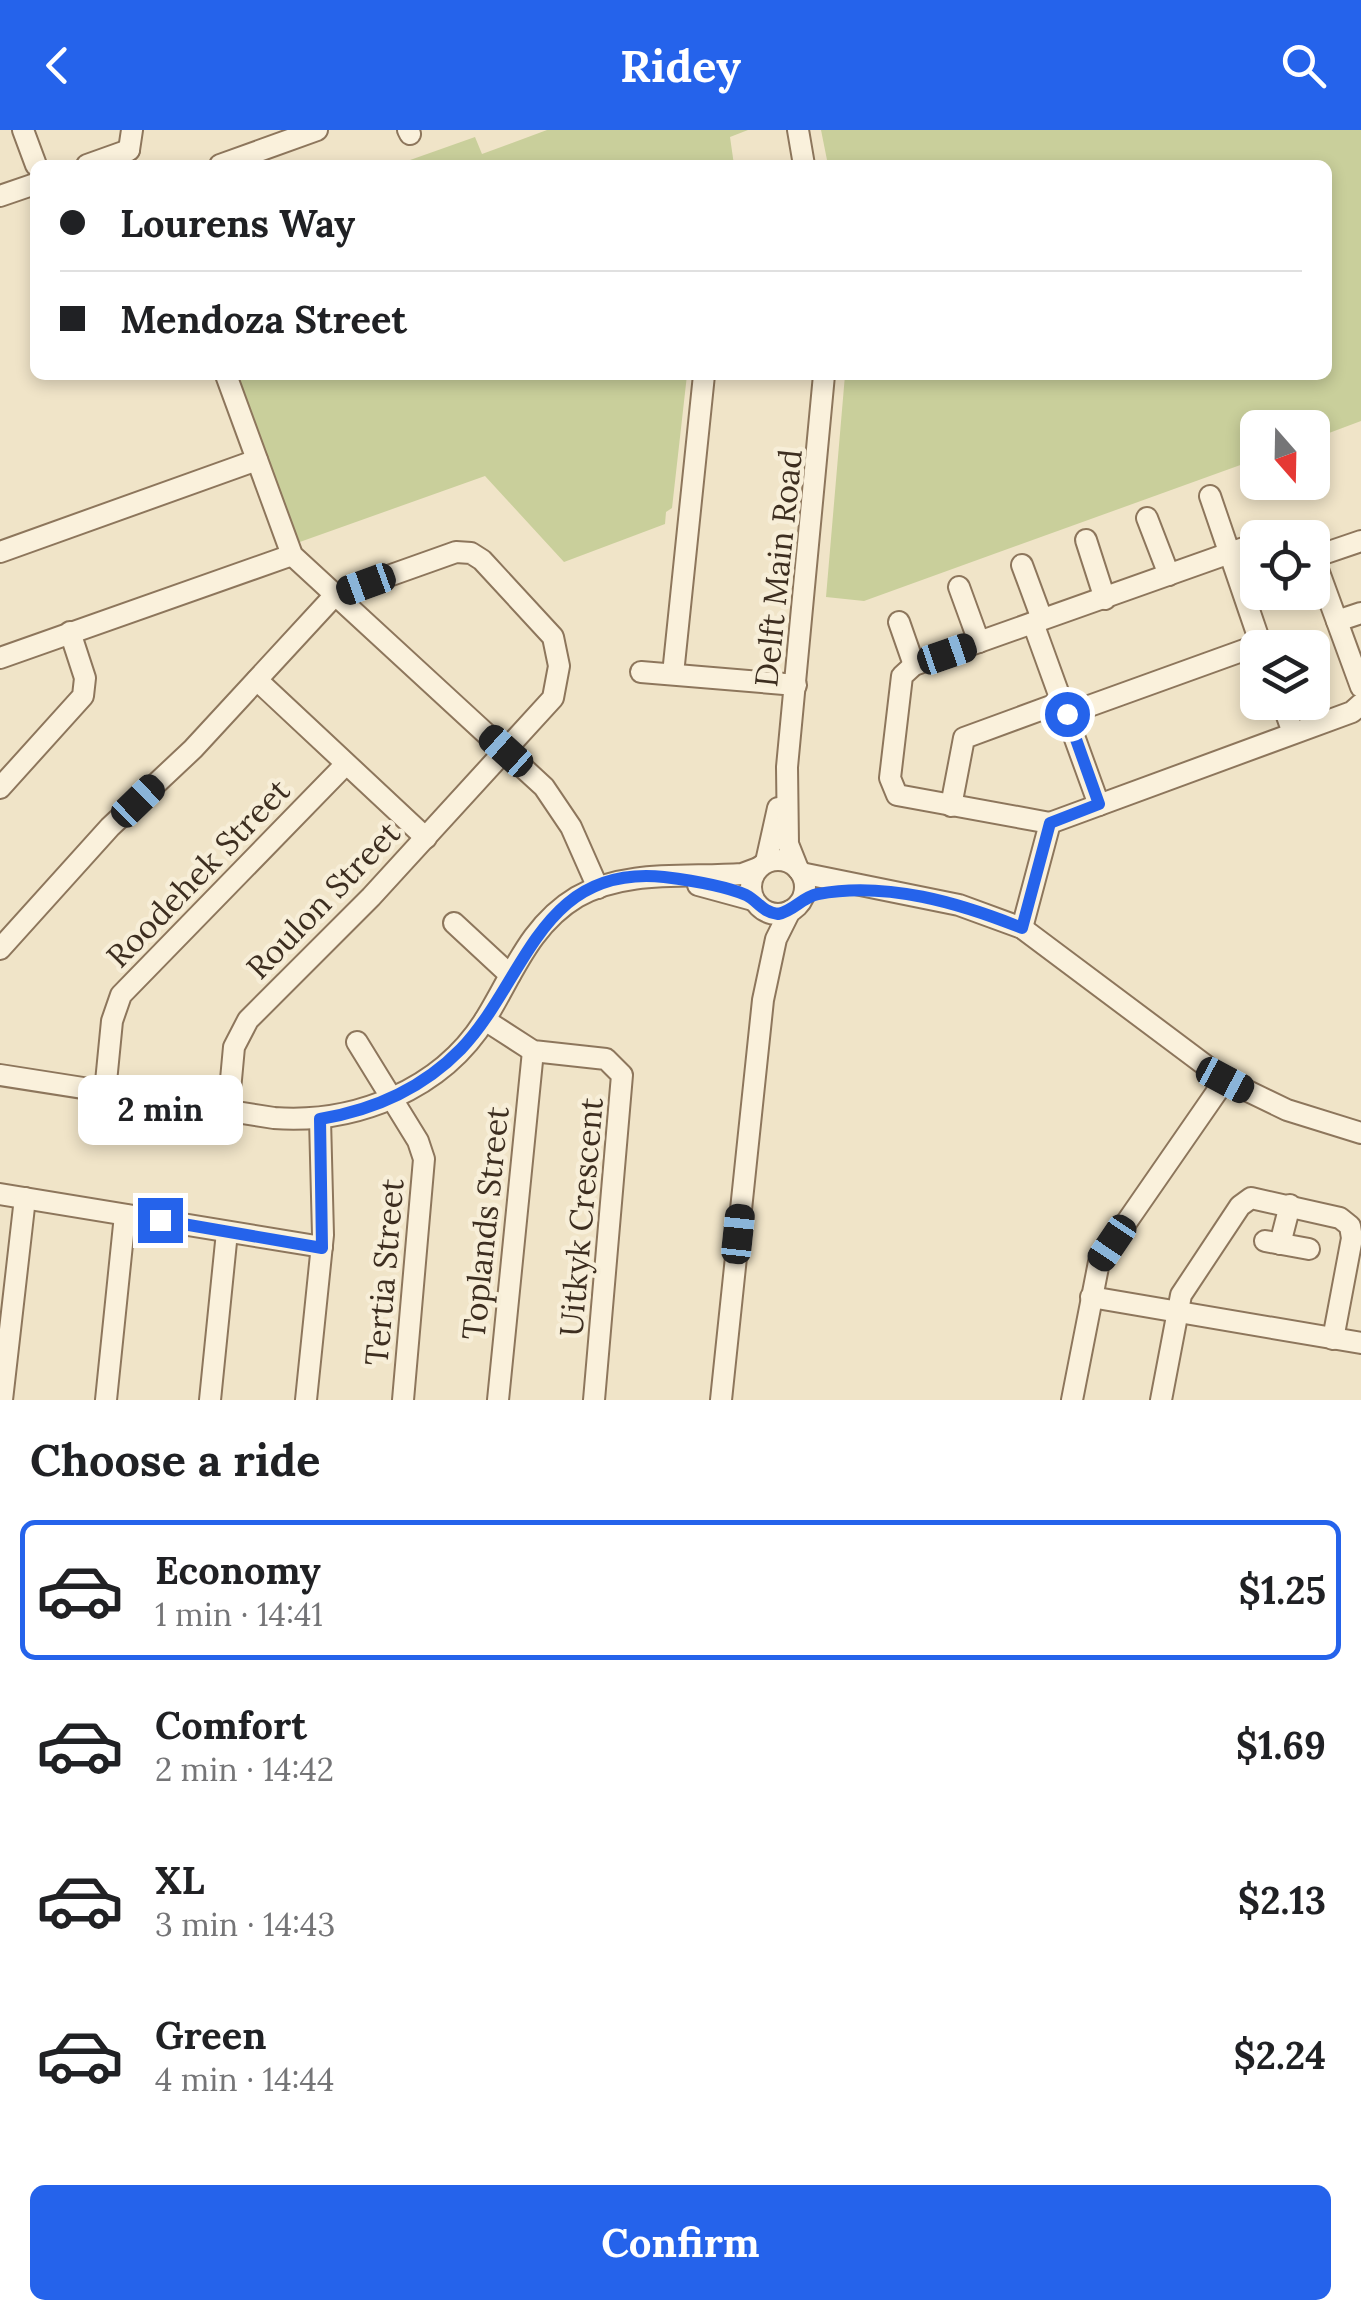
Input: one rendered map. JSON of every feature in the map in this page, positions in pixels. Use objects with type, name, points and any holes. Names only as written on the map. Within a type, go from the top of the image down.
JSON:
[{"type":"street","points":[[23,130],[34,160]]},
{"type":"street","points":[[234,160],[317,130]]},
{"type":"street","points":[[798,130],[803,160]]},
{"type":"street","points":[[101,160],[135,148]]},
{"type":"street","points":[[0,196],[30,186]]},
{"type":"street","points":[[228,380],[292,555],[506,751],[558,805],[598,888]]},
{"type":"street","points":[[673,674],[703,380]]},
{"type":"street","name":"Delft Main Road","points":[[799,871],[788,844],[787,767],[824,380]]},
{"type":"street","points":[[0,552],[257,460]]},
{"type":"street","points":[[1210,496],[1256,630]]},
{"type":"street","points":[[1147,518],[1168,575]]},
{"type":"street","points":[[1086,540],[1105,598]]},
{"type":"street","points":[[1330,550],[1361,541]]},
{"type":"street","points":[[1240,550],[914,665],[900,682],[890,784],[907,800],[1050,823],[1352,712],[1361,704]]},
{"type":"street","name":"Roulon Street","points":[[228,1112],[240,1031],[426,838],[553,698],[559,652],[552,637],[471,552],[456,552],[335,595]]},
{"type":"street","points":[[0,658],[292,555]]},
{"type":"street","points":[[1022,566],[1064,708],[1099,804]]},
{"type":"street","points":[[959,587],[979,642]]},
{"type":"street","points":[[0,950],[110,827],[257,680],[335,595]]},
{"type":"street","points":[[1330,602],[1361,683]]},
{"type":"street","points":[[1337,622],[1361,613]]},
{"type":"street","points":[[899,622],[914,665]]},
{"type":"street","points":[[0,788],[83,696],[85,678],[70,632]]},
{"type":"street","points":[[952,806],[964,738],[1240,653]]},
{"type":"street","points":[[640,672],[796,685]]},
{"type":"street","points":[[257,680],[426,838]]},
{"type":"street","points":[[1288,720],[1293,734]]},
{"type":"street","name":"Roodehek Street","points":[[105,1092],[112,1021],[121,995],[203,905],[274,841],[346,764]]},
{"type":"street","name":"Delft Main Road","points":[[762,865],[787,767]]},
{"type":"street","points":[[1022,928],[1050,823]]},
{"type":"street","points":[[0,1074],[228,1112],[320,1119],[392,1098],[444,1065],[484,1020],[548,920],[598,888],[662,877],[742,874],[780,860],[799,871],[958,905],[1022,928],[1225,1080],[1287,1110],[1361,1133]]},
{"type":"street","points":[[762,865],[751,883],[763,1000]]},
{"type":"street","points":[[721,1400],[763,1000],[776,939],[805,888],[799,871]]},
{"type":"street","points":[[662,877],[733,891],[771,913],[795,907],[818,894],[894,893]]},
{"type":"street","points":[[454,923],[510,974]]},
{"type":"street","name":"Uitkyk Crescent","points":[[484,1020],[533,1051],[606,1059],[622,1075],[594,1400]]},
{"type":"street","name":"Tertia Street","points":[[357,1042],[424,1159],[403,1400]]},
{"type":"street","name":"Toplands Street","points":[[498,1400],[533,1051]]},
{"type":"street","points":[[1072,1400],[1099,1262],[1225,1080]]},
{"type":"street","points":[[306,1400],[322,1248],[320,1119]]},
{"type":"street","points":[[0,1194],[322,1248]]},
{"type":"street","points":[[1161,1400],[1186,1282],[1240,1206],[1252,1198],[1263,1197],[1355,1220],[1333,1339]]},
{"type":"street","points":[[2,1400],[25,1198]]},
{"type":"street","points":[[1290,1205],[1273,1242],[1309,1249]]},
{"type":"street","points":[[106,1400],[125,1214]]},
{"type":"street","points":[[210,1400],[228,1232]]},
{"type":"street","points":[[1090,1297],[1361,1344]]},
{"type":"green space","points":[[547,130],[748,130],[730,137],[733,160],[410,160],[475,137],[482,154]]},
{"type":"green space","points":[[821,130],[1361,130],[1361,421],[1330,433],[1330,410],[1240,410],[1240,465],[864,601],[826,597],[845,380],[1332,380],[1332,160],[827,160]]},
{"type":"green space","points":[[238,380],[686,380],[672,508],[666,512],[665,524],[564,562],[485,476],[297,543]]},
{"type":"route","points":[[160,1220],[322,1248],[320,1119],[380,1104],[414,1087],[444,1065],[484,1020],[537,932],[560,909],[598,888],[622,880],[662,877],[740,893],[765,911],[778,914],[818,894],[894,893],[958,905],[1022,928],[1050,823],[1099,804],[1067,714]]}]
